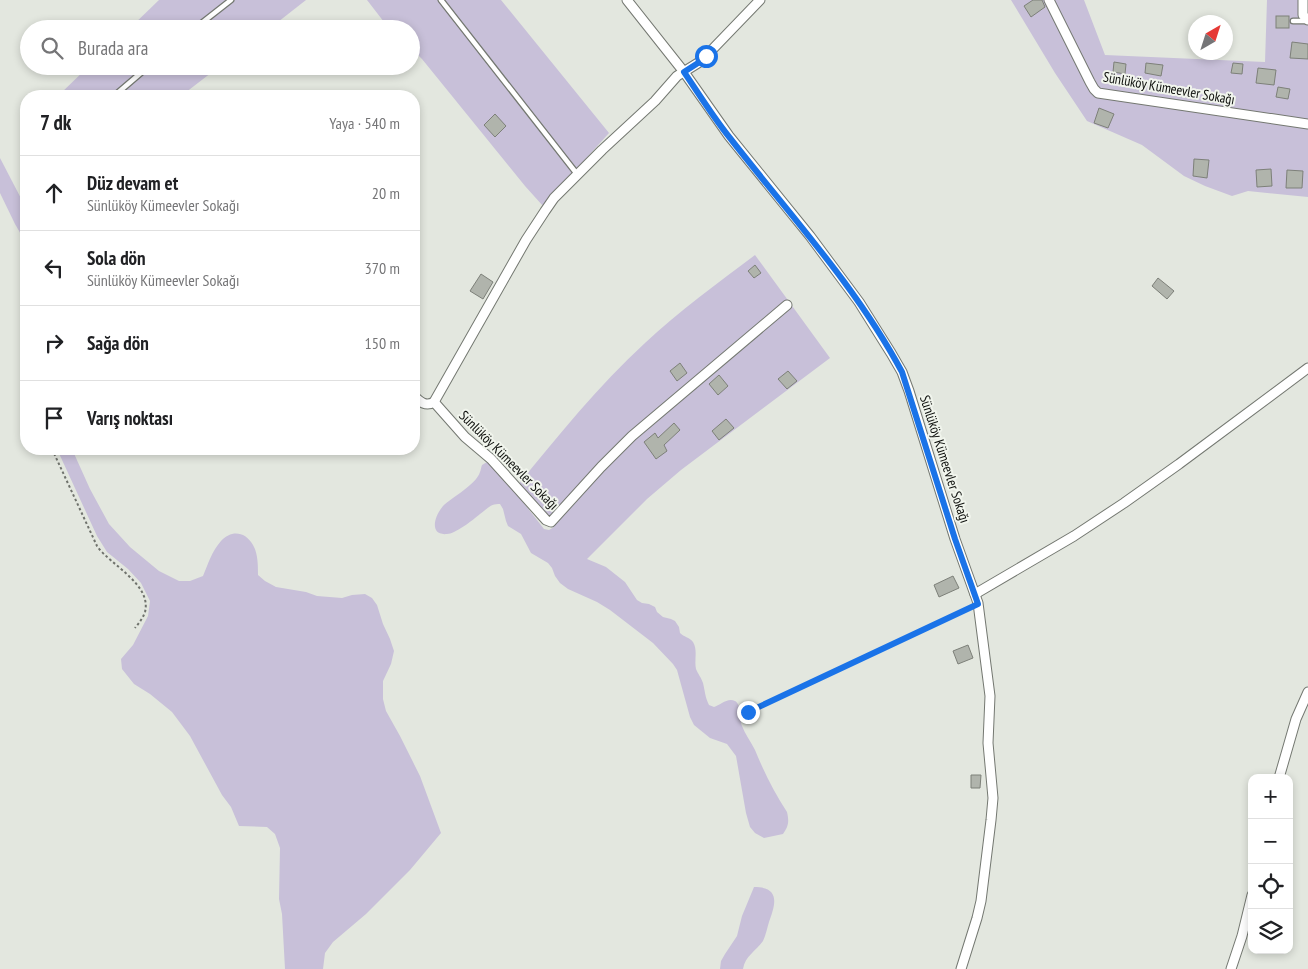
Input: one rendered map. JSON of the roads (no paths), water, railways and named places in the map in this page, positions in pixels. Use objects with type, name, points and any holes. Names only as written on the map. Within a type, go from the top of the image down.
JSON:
[{"type":"street","name":"Sünlüköy Kümeevler Sokağı","points":[[627,0],[684,72],[729,136],[810,236],[848,288],[892,353],[909,391],[955,539],[978,604],[990,696],[988,743],[993,798],[977,918],[961,969]]},
{"type":"street","points":[[420,402],[430,405],[434,402],[536,224],[554,198],[602,150],[637,119],[677,76],[706,56],[760,0]]},
{"type":"street","name":"Sünlüköy Kümeevler Sokağı","points":[[1049,0],[1090,82],[1098,93],[1308,124]]},
{"type":"street","points":[[1303,0],[1303,15],[1308,20]]},
{"type":"street","name":"Sünlüköy Kümeevler Sokağı","points":[[434,402],[466,437],[491,459],[546,520],[551,522],[600,467],[632,436],[787,305]]},
{"type":"street","points":[[975,594],[1074,536],[1124,503],[1308,368]]},
{"type":"street","points":[[1280,774],[1296,719],[1308,692]]},
{"type":"street","points":[[1231,969],[1249,909]]},
{"type":"lane","points":[[205,20],[231,0]]},
{"type":"lane","points":[[441,0],[577,175]]},
{"type":"lane","points":[[1294,21],[1308,20]]},
{"type":"lane","points":[[121,90],[138,75]]}]
